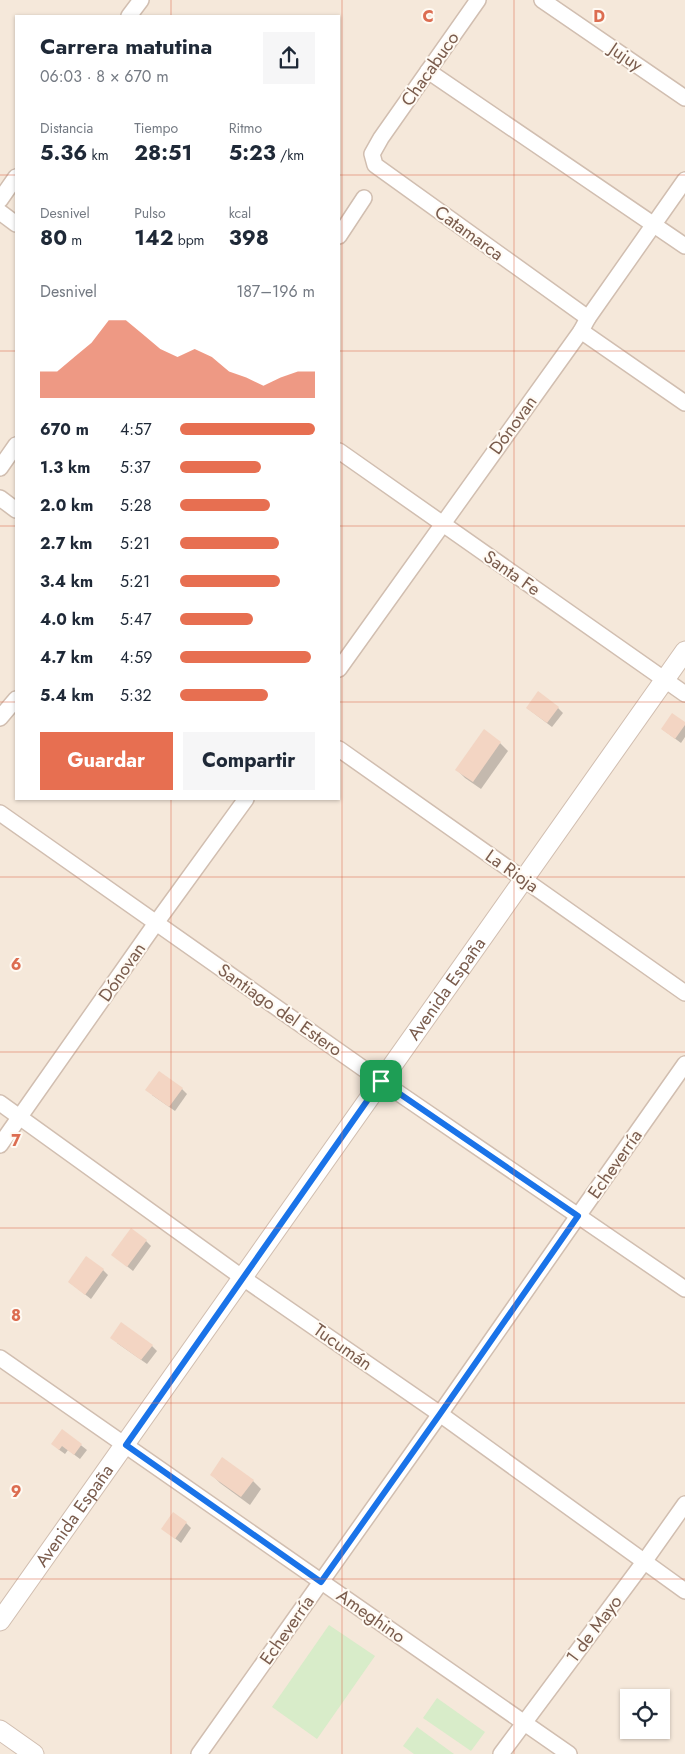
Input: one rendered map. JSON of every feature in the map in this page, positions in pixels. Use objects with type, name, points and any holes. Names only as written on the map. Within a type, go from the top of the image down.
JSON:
[{"type":"street","points":[[130,15],[141,0]]},
{"type":"street","name":"Chacabuco","points":[[381,138],[478,0]]},
{"type":"street","name":"Jujuy","points":[[542,0],[685,98]]},
{"type":"street","points":[[428,71],[685,246]]},
{"type":"street","name":"Catamarca","points":[[381,138],[372,154],[375,165],[685,403]]},
{"type":"street","points":[[0,200],[15,178]]},
{"type":"street","name":"Dónovan","points":[[340,668],[685,180]]},
{"type":"street","points":[[340,234],[364,198]]},
{"type":"street","points":[[0,212],[15,223]]},
{"type":"street","points":[[0,468],[15,446]]},
{"type":"street","name":"Santa Fe","points":[[340,451],[685,694]]},
{"type":"street","points":[[0,498],[15,509]]},
{"type":"street","name":"Avenida España","points":[[0,1621],[685,651]]},
{"type":"street","points":[[0,718],[15,700]]},
{"type":"street","name":"La Rioja","points":[[340,750],[685,992]]},
{"type":"street","name":"Dónovan","points":[[0,1146],[156,923],[245,800]]},
{"type":"street","name":"Santiago del Estero","points":[[0,813],[381,1081],[685,1289]]},
{"type":"street","name":"Echeverría","points":[[199,1754],[685,1064]]},
{"type":"street","name":"Tucumán","points":[[0,1103],[243,1278],[440,1414],[685,1591]]},
{"type":"street","name":"Ameghino","points":[[0,1358],[569,1754]]},
{"type":"street","name":"1 de Mayo","points":[[501,1754],[685,1504]]},
{"type":"street","points":[[0,1730],[34,1754]]},
{"type":"shaded area","points":[[0,0],[685,0],[685,1754],[0,1754]]},
{"type":"green space","points":[[329,1625],[375,1656],[317,1739],[272,1707]]},
{"type":"green space","points":[[437,1698],[485,1732],[471,1751],[423,1718]]},
{"type":"green space","points":[[417,1727],[454,1754],[414,1754],[403,1746]]},
{"type":"building","points":[[538,691],[559,707],[547,723],[526,708]]},
{"type":"building","points":[[672,713],[685,722],[685,725],[675,739],[661,729]]},
{"type":"building","points":[[484,729],[501,742],[473,782],[455,770]]},
{"type":"building","points":[[159,1071],[183,1088],[169,1107],[145,1090]]},
{"type":"building","points":[[131,1228],[147,1240],[127,1267],[111,1255]]},
{"type":"building","points":[[86,1256],[104,1269],[85,1295],[68,1282]]},
{"type":"building","points":[[121,1322],[153,1345],[141,1360],[110,1338]]},
{"type":"building","points":[[62,1429],[82,1444],[74,1455],[62,1446],[59,1450],[51,1444]]},
{"type":"building","points":[[222,1457],[254,1480],[241,1497],[210,1475]]},
{"type":"building","points":[[173,1512],[187,1522],[175,1539],[161,1529]]},
{"type":"route","points":[[381,1081],[578,1216],[321,1582],[126,1445],[381,1081]]}]
